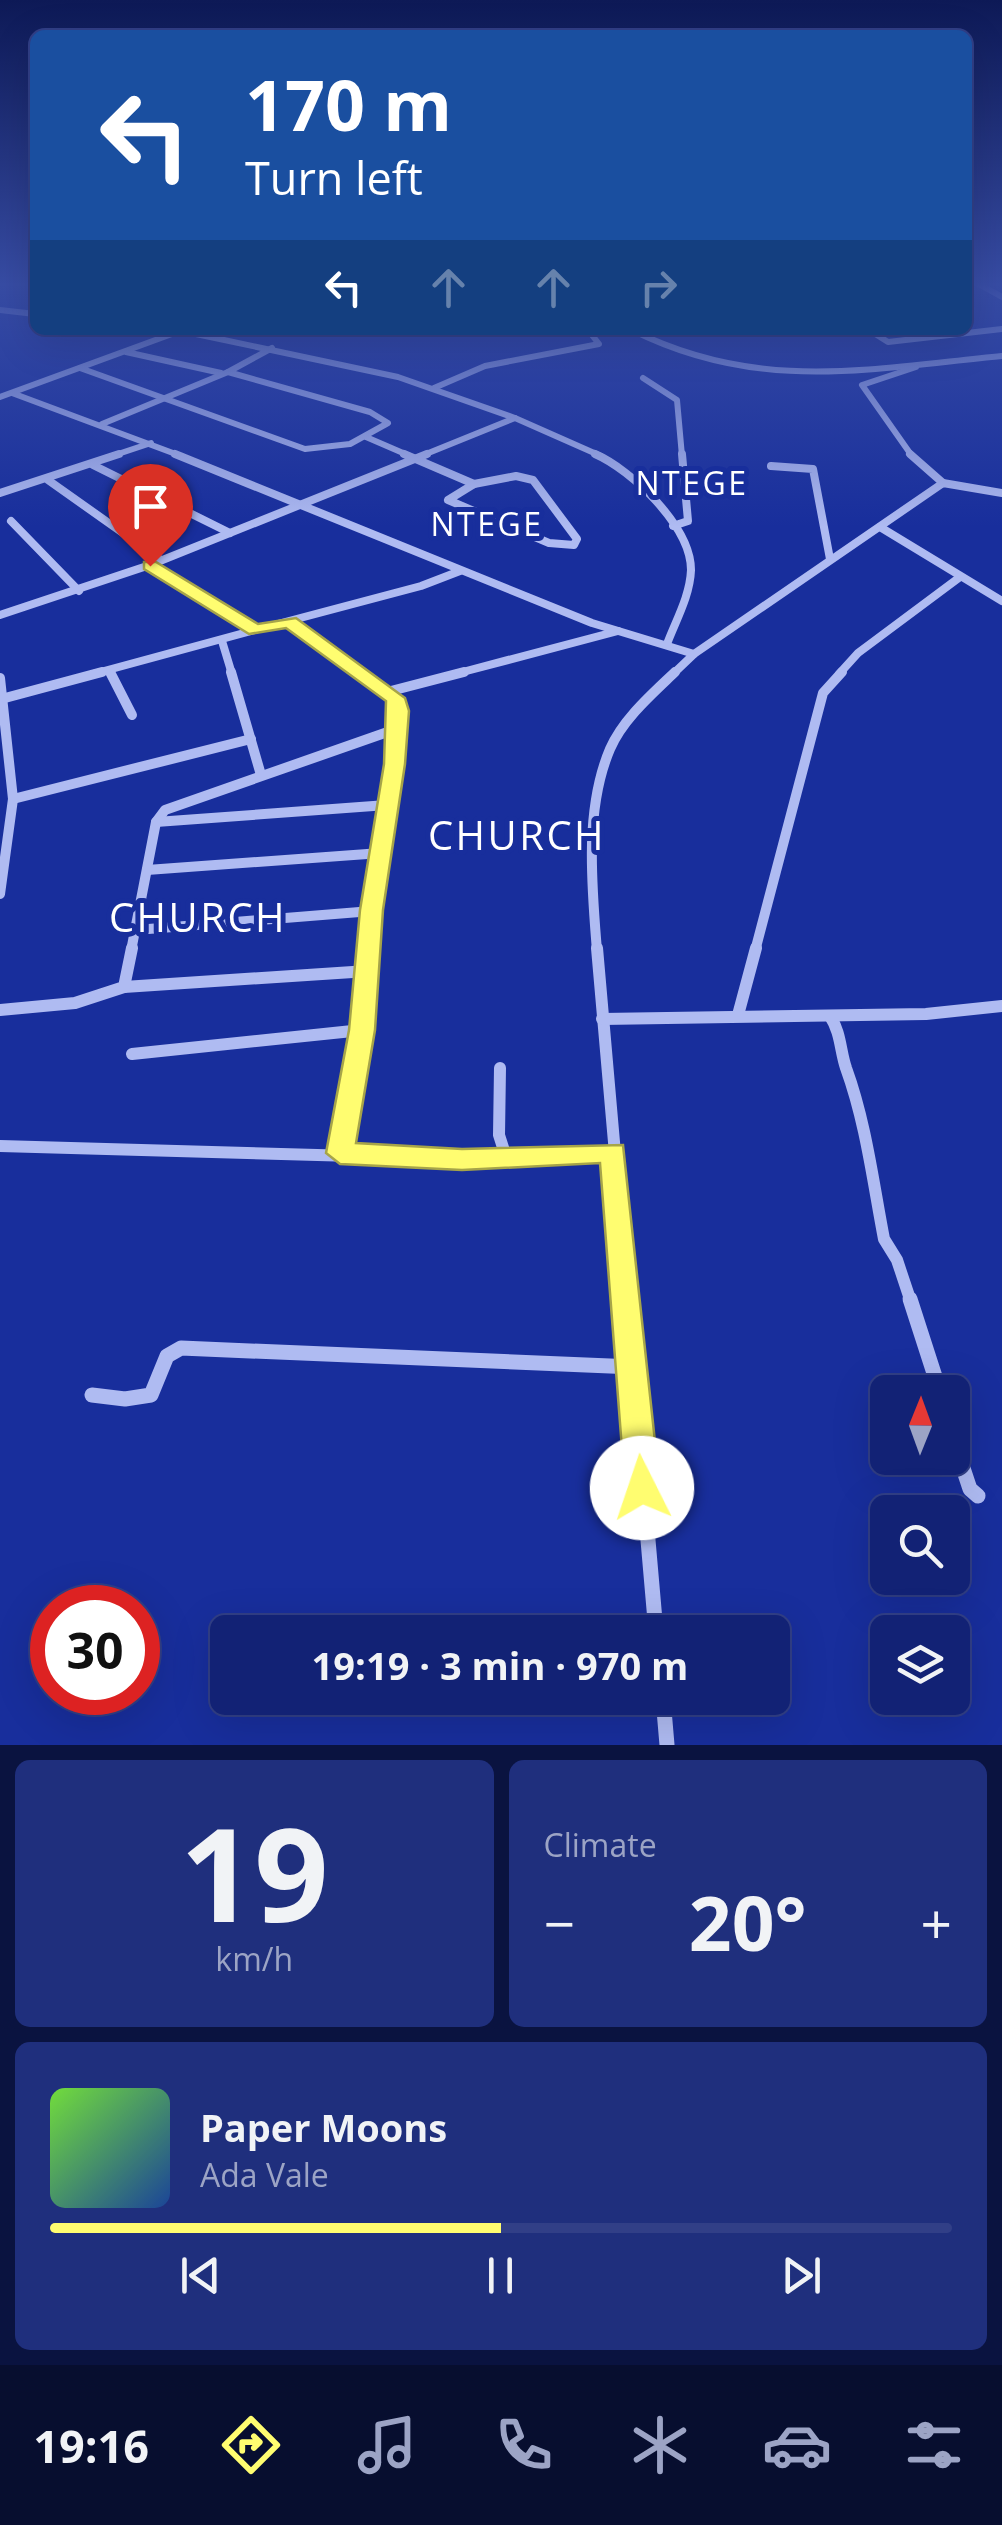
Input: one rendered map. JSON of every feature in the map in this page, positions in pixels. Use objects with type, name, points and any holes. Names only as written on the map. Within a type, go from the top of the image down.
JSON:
[{"type":"street","points":[[0,397],[90,364]]},
{"type":"street","points":[[80,368],[305,449],[326,449],[384,428],[386,419],[185,364]]},
{"type":"street","points":[[102,424],[241,364]]},
{"type":"street","points":[[341,364],[434,388],[515,418],[616,463],[641,482],[673,526],[691,564],[689,588],[667,644]]},
{"type":"street","points":[[434,388],[493,364]]},
{"type":"street","points":[[714,364],[738,370],[809,372],[914,364]]},
{"type":"street","points":[[919,364],[862,384],[918,466],[942,483],[1002,494]]},
{"type":"street","points":[[644,378],[676,400],[688,521],[673,526]]},
{"type":"street","points":[[0,386],[151,443],[460,571],[618,631],[694,654]]},
{"type":"street","points":[[0,615],[150,566],[515,418]]},
{"type":"street","points":[[366,437],[474,484],[507,476],[533,480],[577,542],[566,547],[548,543],[448,500],[474,484]]},
{"type":"street","points":[[0,493],[151,443]]},
{"type":"street","points":[[94,465],[230,532]]},
{"type":"street","points":[[771,466],[813,469],[830,559]]},
{"type":"street","points":[[48,480],[162,560]]},
{"type":"street","points":[[655,1615],[591,878],[600,780],[611,746],[628,719],[694,654],[942,483]]},
{"type":"street","points":[[11,521],[78,591]]},
{"type":"street","points":[[880,528],[1002,600]]},
{"type":"street","points":[[150,566],[256,630]]},
{"type":"street","points":[[4,698],[422,586],[460,571]]},
{"type":"street","points":[[738,1015],[823,693],[858,654],[960,577]]},
{"type":"street","points":[[289,622],[398,704],[398,728],[372,910],[362,1030],[340,1153]]},
{"type":"street","points":[[387,692],[618,631]]},
{"type":"street","points":[[222,640],[261,775]]},
{"type":"street","points":[[110,672],[132,715]]},
{"type":"street","points":[[0,678],[14,799],[0,894]]},
{"type":"street","points":[[124,987],[156,822],[165,810],[398,728]]},
{"type":"street","points":[[14,799],[252,738]]},
{"type":"street","points":[[156,822],[387,804]]},
{"type":"street","points":[[147,870],[381,853]]},
{"type":"street","points":[[136,930],[372,910]]},
{"type":"street","points":[[0,1010],[62,1005],[124,987],[368,970]]},
{"type":"street","points":[[602,1019],[984,1011],[1002,1006]]},
{"type":"street","points":[[830,1016],[839,1030],[845,1064],[862,1111],[884,1239],[897,1260],[934,1375]]},
{"type":"street","points":[[132,1054],[362,1030]]},
{"type":"street","points":[[500,1068],[498,1135],[506,1157]]},
{"type":"street","points":[[0,1146],[506,1157],[613,1152]]},
{"type":"street","points":[[92,1394],[125,1399],[151,1395],[167,1356],[181,1348],[634,1368]]},
{"type":"street","points":[[965,1475],[970,1489],[978,1496]]},
{"type":"street","points":[[664,1715],[667,1745]]},
{"type":"district","name":"NTEGE","points":[[692,482]]},
{"type":"district","name":"NTEGE","points":[[487,523]]},
{"type":"district","name":"CHURCH","points":[[517,834]]},
{"type":"district","name":"CHURCH","points":[[198,916]]},
{"type":"route","points":[[150,566],[256,630],[289,622],[395,698],[398,728],[372,910],[362,1030],[340,1153],[462,1159],[613,1152],[642,1488]]}]
